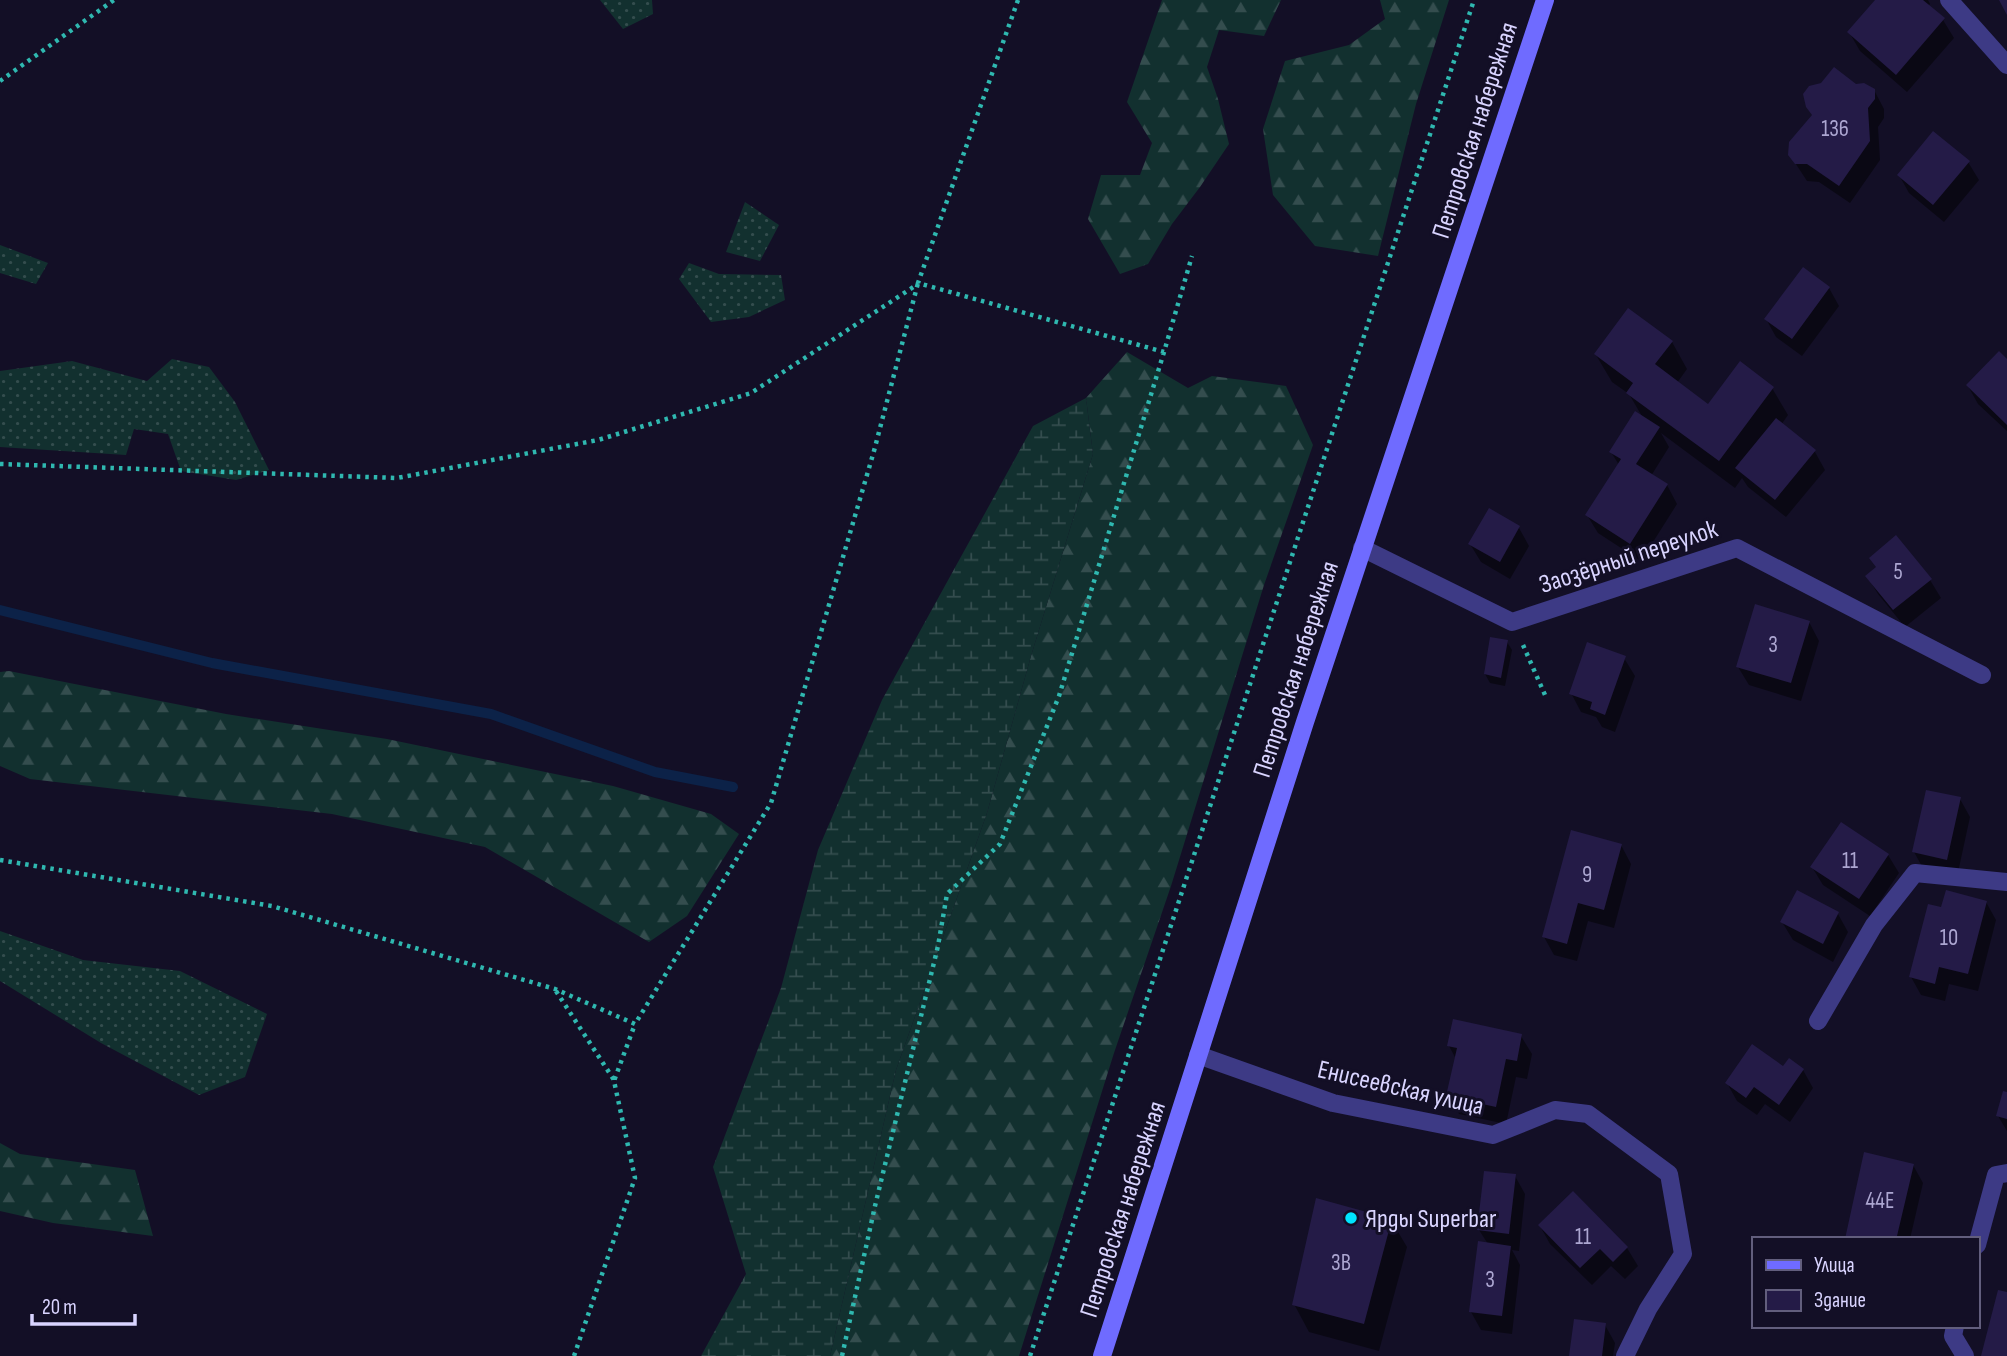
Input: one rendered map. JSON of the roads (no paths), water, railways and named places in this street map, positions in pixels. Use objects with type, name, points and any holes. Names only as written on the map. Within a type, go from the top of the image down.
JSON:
[{"type":"main road","name":"Петровская набережная","points":[[1102,1356],[1362,548],[1545,0]]},
{"type":"street","points":[[1949,0],[2007,65]]},
{"type":"street","name":"Заозёрный переулок","points":[[1362,548],[1512,622],[1737,548],[1982,675]]},
{"type":"street","points":[[1818,1021],[1874,925],[1915,873],[2007,882]]},
{"type":"street","name":"Енисеевская улица","points":[[1198,1055],[1333,1103],[1493,1135],[1555,1110],[1588,1114],[1669,1174],[1683,1254],[1648,1309],[1625,1356]]},
{"type":"street","points":[[1979,1238],[1996,1175],[2007,1173]]},
{"type":"street","points":[[1955,1328],[1953,1336],[1965,1356]]},
{"type":"waterway","points":[[0,610],[212,663],[491,714],[655,772],[733,787]]},
{"type":"place","name":"Ярды Superbar","points":[[1351,1218]]}]
